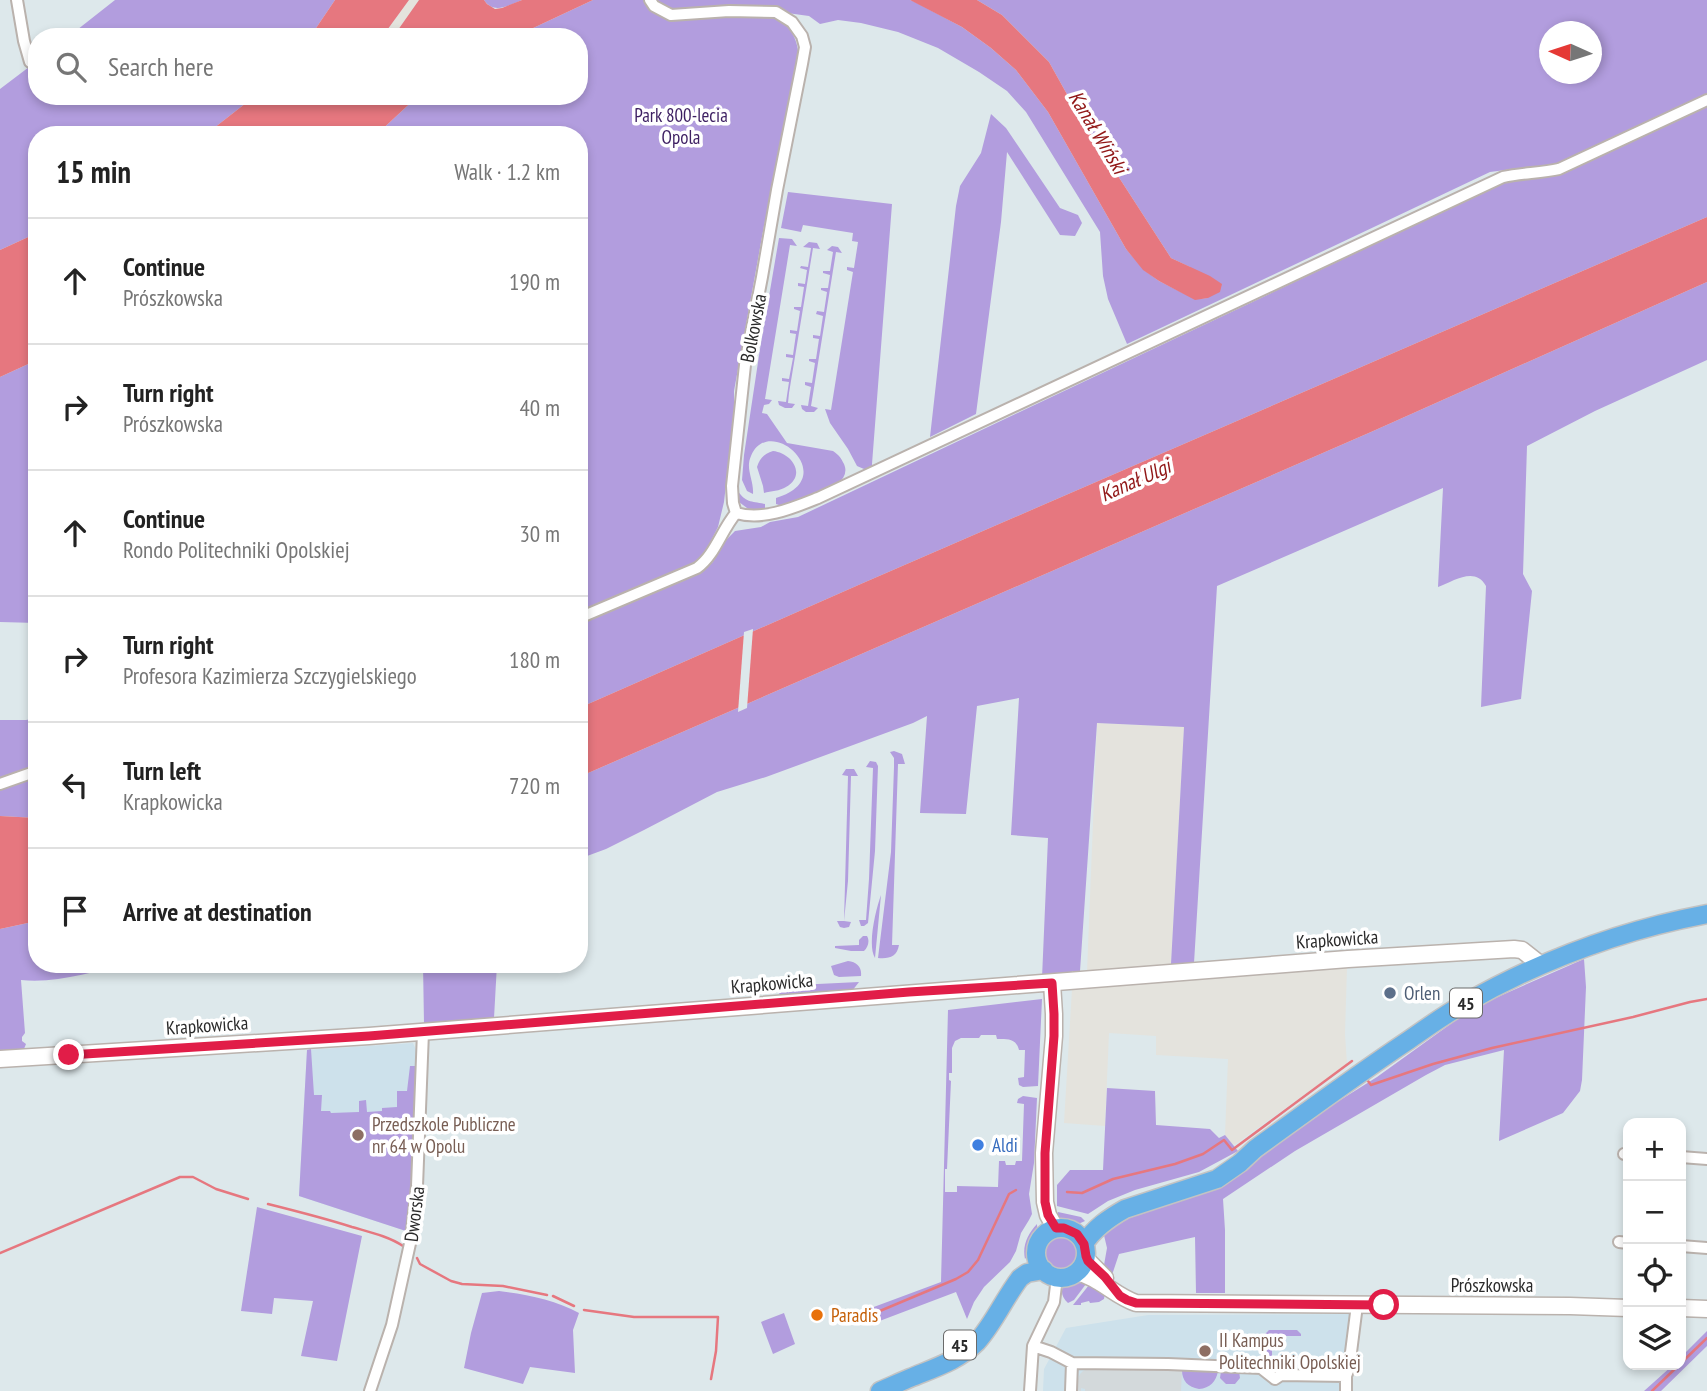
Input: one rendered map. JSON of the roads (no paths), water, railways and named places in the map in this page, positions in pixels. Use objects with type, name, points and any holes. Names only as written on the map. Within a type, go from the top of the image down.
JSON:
[{"type":"main road","name":"45","points":[[880,1391],[929,1372],[956,1359],[970,1348],[986,1330],[1020,1278],[1027,1273],[1046,1268],[1067,1277],[1080,1251],[1079,1230],[1120,1201],[1212,1172],[1255,1149],[1380,1059],[1462,1005],[1541,965],[1653,926],[1707,914]]},
{"type":"main road","points":[[1046,1268],[1038,1243],[1050,1231],[1064,1228],[1080,1251]]},
{"type":"street","points":[[17,0],[28,55]]},
{"type":"street","name":"Bolkowska","points":[[650,0],[654,6],[671,15],[729,11],[776,12],[792,22],[802,36],[805,47],[745,365],[732,486],[736,513]]},
{"type":"street","points":[[588,614],[697,568],[710,556],[726,525],[736,513],[746,516],[791,509],[857,481],[1503,177],[1559,169],[1707,100]]},
{"type":"street","points":[[0,784],[28,774]]},
{"type":"street","name":"Krapkowicka","points":[[0,1059],[423,1032],[1348,959],[1514,949],[1522,950],[1541,965]]},
{"type":"street","points":[[1050,1231],[1045,1202],[1045,1153],[1054,1036],[1052,983]]},
{"type":"street","name":"Dworska","points":[[370,1391],[391,1325],[410,1246],[417,1186],[423,1032]]},
{"type":"street","points":[[1686,1157],[1707,1159]]},
{"type":"street","points":[[1686,1246],[1707,1248]]},
{"type":"street","name":"Prószkowska","points":[[1080,1251],[1086,1274],[1136,1303],[1623,1308]]},
{"type":"street","points":[[1030,1391],[1033,1346],[1054,1302],[1046,1268]]},
{"type":"street","points":[[1346,1391],[1357,1305]]},
{"type":"street","points":[[1686,1308],[1707,1308]]},
{"type":"street","points":[[1033,1346],[1072,1363],[1261,1368],[1275,1385],[1281,1375],[1346,1376]]},
{"type":"street","points":[[1071,1391],[1072,1363]]},
{"type":"water","points":[[335,0],[409,0],[389,28],[316,28]]},
{"type":"water","points":[[419,0],[484,0],[495,9],[522,0],[593,0],[533,28],[399,28]]},
{"type":"water","points":[[910,0],[977,0],[1002,15],[1049,62],[1078,114],[1171,258],[1222,284],[1220,292],[1195,300],[1143,270],[1126,249],[1048,112],[1016,70],[962,27]]},
{"type":"water","points":[[243,105],[408,105],[386,126],[217,126]]},
{"type":"water","name":"Kanał Ulgi","points":[[1707,217],[1707,282],[1371,432],[588,773],[588,704]]},
{"type":"water","points":[[28,237],[28,364],[0,377],[0,250]]},
{"type":"water","points":[[0,816],[28,818],[28,923],[0,929]]},
{"type":"waterway","points":[[1368,1081],[1371,1085],[1492,1048],[1707,999]]},
{"type":"waterway","points":[[1067,1192],[1082,1193],[1113,1179],[1175,1164],[1203,1154],[1224,1140],[1232,1150],[1352,1061]]},
{"type":"waterway","points":[[0,1253],[180,1177],[193,1177],[216,1189],[248,1199]]},
{"type":"waterway","points":[[868,1316],[968,1272],[978,1260],[1009,1194],[1016,1190]]},
{"type":"waterway","points":[[268,1204],[372,1233],[403,1246]]},
{"type":"waterway","points":[[417,1258],[420,1264],[451,1281],[503,1286],[547,1295]]},
{"type":"waterway","points":[[553,1296],[574,1306]]},
{"type":"waterway","points":[[584,1310],[634,1317],[718,1317],[711,1379]]},
{"type":"waterway","points":[[1686,1358],[1707,1338]]},
{"type":"waterway","points":[[1652,1391],[1674,1370]]},
{"type":"place","name":"Orlen","points":[[1390,993]]},
{"type":"place","name":"Przedszkole Publiczne nr 64 w Opolu","points":[[358,1135]]},
{"type":"place","name":"Aldi","points":[[978,1145]]},
{"type":"place","name":"Paradis","points":[[817,1315]]},
{"type":"place","name":"II Kampus Politechniki Opolskiej","points":[[1205,1351]]},
{"type":"park label","name":"Park 800-lecia Opola","points":[[681,126]]},
{"type":"water label","name":"Kanał Wiński","points":[[1098,132]]}]
